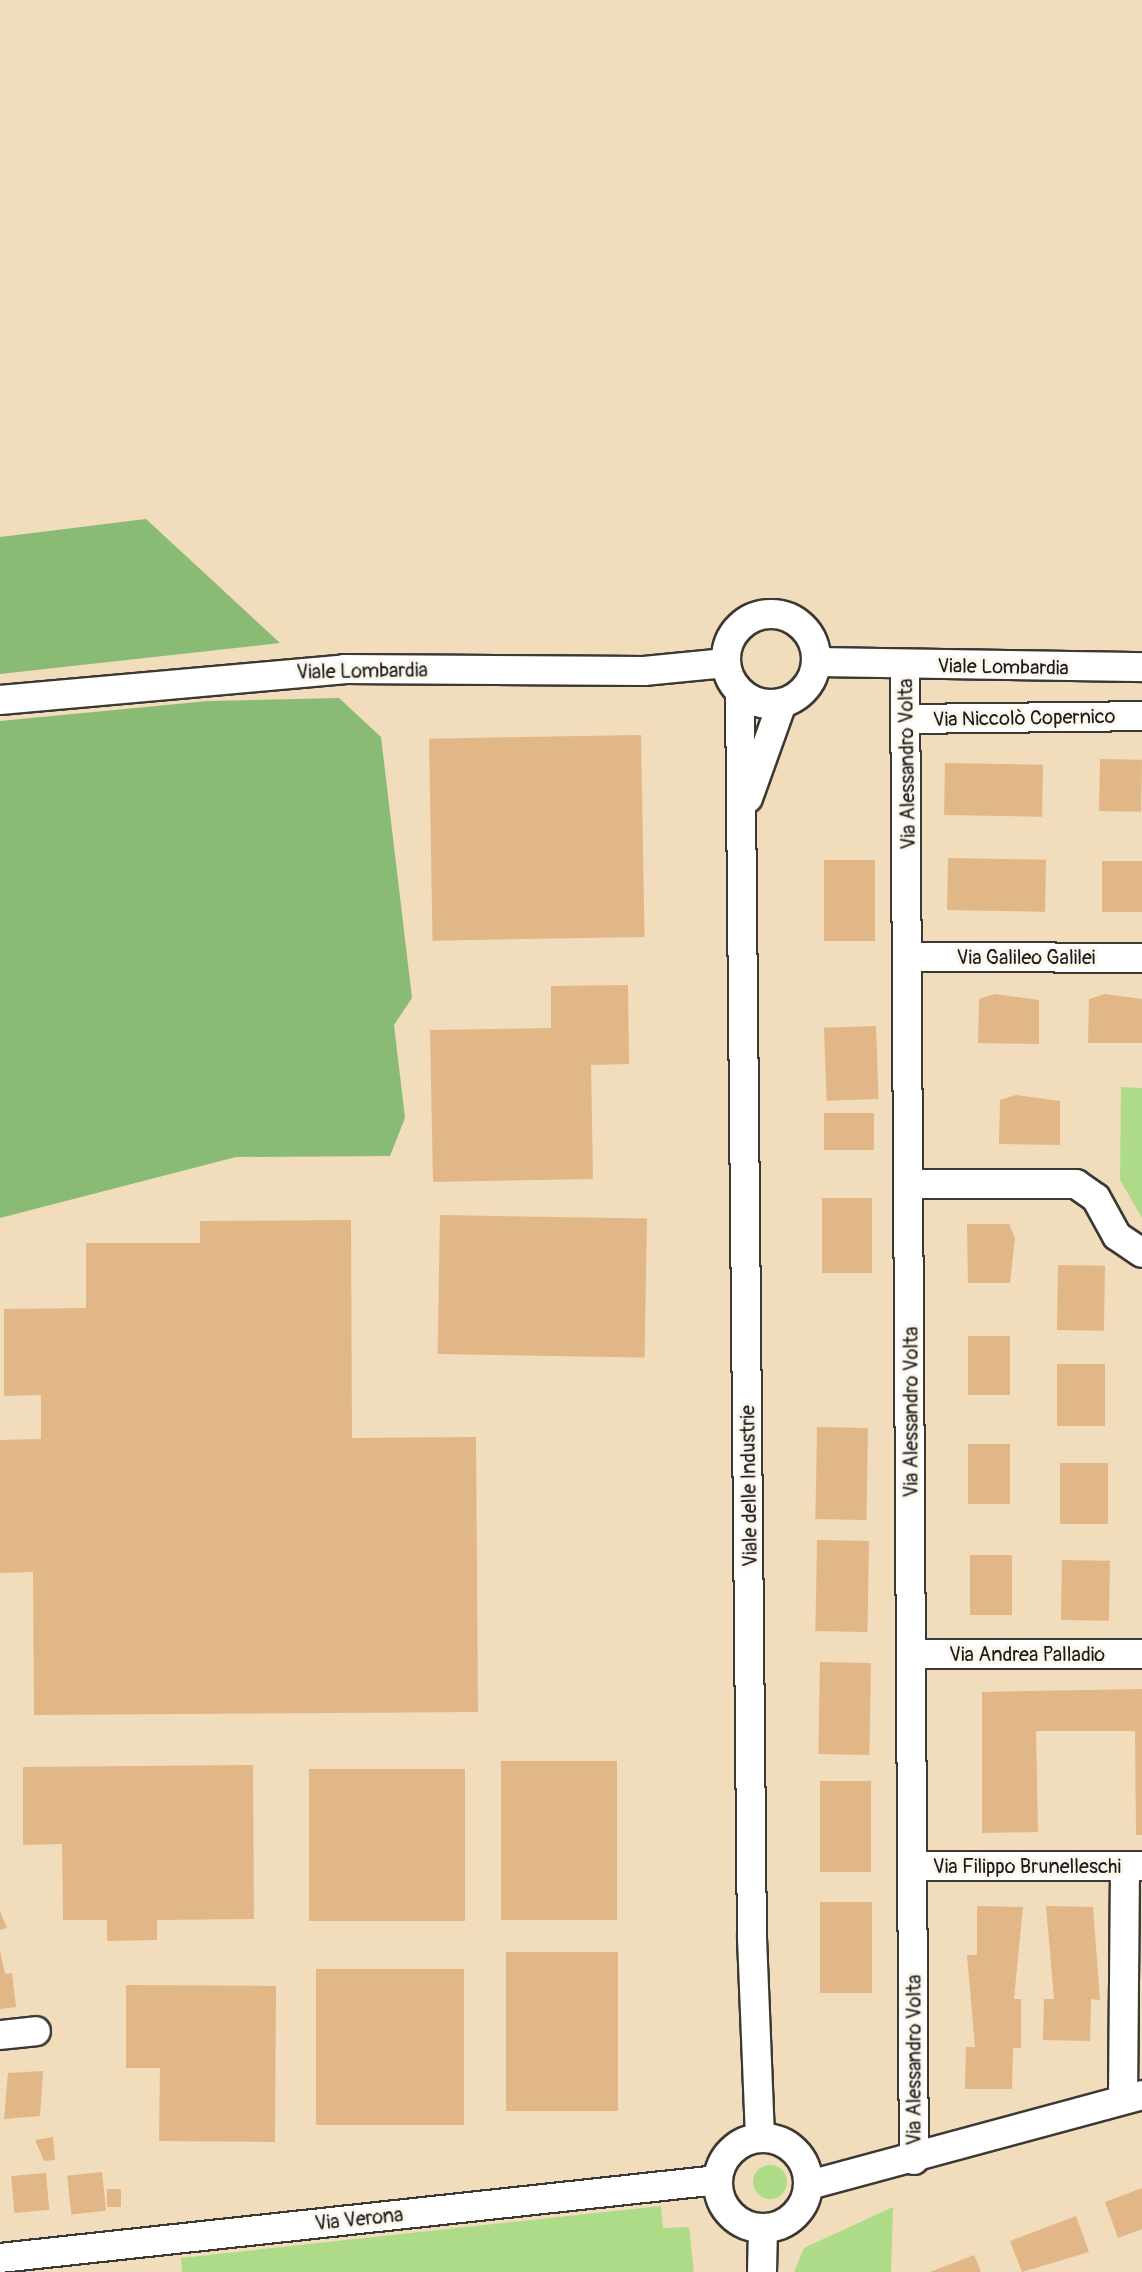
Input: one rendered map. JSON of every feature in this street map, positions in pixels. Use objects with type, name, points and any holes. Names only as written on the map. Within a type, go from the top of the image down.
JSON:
[{"type":"street","points":[[770,614],[798,623],[816,662],[806,688],[782,703],[740,693],[726,663],[733,634],[770,614]]},
{"type":"street","name":"Viale Lombardia","points":[[816,662],[1142,667]]},
{"type":"street","name":"Viale Lombardia","points":[[0,700],[344,669],[644,671],[726,663]]},
{"type":"street","name":"Via Alessandro Volta","points":[[905,665],[914,2160]]},
{"type":"street","name":"Viale delle Industrie","points":[[740,693],[760,2137]]},
{"type":"street","name":"Viale delle Industrie","points":[[741,834],[752,779],[782,703]]},
{"type":"street","name":"Via Niccolò Copernico","points":[[906,719],[1142,716]]},
{"type":"street","name":"Via Galileo Galilei","points":[[909,957],[1142,958]]},
{"type":"street","points":[[909,1184],[1076,1184],[1096,1198],[1117,1236],[1142,1253]]},
{"type":"street","name":"Via Andrea Palladio","points":[[912,1654],[1142,1654]]},
{"type":"street","name":"Via Filippo Brunelleschi","points":[[913,1866],[1133,1866]]},
{"type":"street","points":[[809,2185],[914,2160],[1133,2096],[1133,1866]]},
{"type":"street","points":[[0,2035],[36,2031]]},
{"type":"street","points":[[760,2137],[789,2145],[809,2185],[799,2211],[763,2228],[735,2218],[718,2180],[727,2155],[760,2137]]},
{"type":"street","name":"Via Verona","points":[[0,2258],[718,2180]]},
{"type":"street","points":[[762,2272],[763,2228]]},
{"type":"green space","points":[[146,519],[280,643],[0,674],[0,537]]},
{"type":"green space","points":[[339,698],[381,737],[412,998],[394,1025],[405,1118],[390,1156],[236,1157],[0,1218],[0,721],[208,701]]},
{"type":"green space","points":[[1121,1087],[1142,1088],[1142,1218],[1120,1180]]},
{"type":"green space","points":[[770,2165],[782,2170],[787,2182],[782,2194],[770,2199],[758,2194],[753,2182],[758,2170]]},
{"type":"green space","points":[[661,2206],[663,2228],[689,2227],[694,2272],[182,2272],[181,2258]]},
{"type":"green space","points":[[893,2207],[891,2272],[794,2272],[804,2248]]},
{"type":"building","points":[[641,735],[645,937],[433,941],[429,739]]},
{"type":"building","points":[[1100,759],[1142,760],[1141,812],[1099,811]]},
{"type":"building","points":[[945,763],[1043,765],[1042,817],[944,815]]},
{"type":"building","points":[[948,858],[1046,860],[1045,912],[947,910]]},
{"type":"building","points":[[824,860],[875,860],[875,941],[824,941]]},
{"type":"building","points":[[1102,861],[1142,861],[1142,912],[1102,912]]},
{"type":"building","points":[[628,985],[629,1064],[591,1065],[593,1179],[433,1182],[430,1030],[551,1028],[551,986]]},
{"type":"building","points":[[995,994],[1039,1000],[1039,1044],[978,1043],[979,999]]},
{"type":"building","points":[[1105,994],[1142,999],[1142,1043],[1088,1043],[1089,999]]},
{"type":"building","points":[[876,1026],[879,1099],[827,1101],[824,1028]]},
{"type":"building","points":[[1016,1095],[1060,1101],[1060,1145],[999,1144],[1000,1100]]},
{"type":"building","points":[[824,1113],[874,1113],[874,1150],[824,1150]]},
{"type":"building","points":[[822,1198],[872,1198],[872,1273],[822,1273]]},
{"type":"building","points":[[440,1215],[647,1219],[645,1358],[438,1354]]},
{"type":"building","points":[[351,1220],[352,1438],[476,1437],[478,1712],[34,1715],[33,1572],[0,1573],[0,1440],[41,1439],[41,1395],[4,1396],[4,1309],[86,1308],[86,1243],[200,1243],[200,1221]]},
{"type":"building","points":[[967,1224],[1009,1224],[1015,1238],[1010,1283],[968,1283]]},
{"type":"building","points":[[1058,1265],[1105,1266],[1104,1331],[1057,1330]]},
{"type":"building","points":[[968,1336],[1010,1336],[1010,1395],[968,1395]]},
{"type":"building","points":[[1057,1364],[1105,1364],[1105,1426],[1057,1426]]},
{"type":"building","points":[[817,1427],[868,1428],[866,1520],[815,1519]]},
{"type":"building","points":[[968,1444],[1010,1444],[1010,1504],[968,1504]]},
{"type":"building","points":[[1060,1463],[1108,1463],[1108,1524],[1060,1524]]},
{"type":"building","points":[[817,1540],[869,1541],[867,1632],[815,1631]]},
{"type":"building","points":[[970,1555],[1012,1555],[1012,1615],[970,1615]]},
{"type":"building","points":[[1062,1560],[1110,1561],[1109,1621],[1061,1620]]},
{"type":"building","points":[[820,1662],[871,1663],[869,1755],[818,1754]]},
{"type":"building","points":[[1142,1689],[1142,1835],[1136,1835],[1135,1731],[1036,1731],[1038,1832],[982,1833],[982,1692]]},
{"type":"building","points":[[501,1761],[617,1761],[617,1920],[501,1920]]},
{"type":"building","points":[[253,1765],[254,1919],[157,1920],[157,1940],[107,1941],[107,1920],[63,1920],[62,1844],[23,1845],[23,1767]]},
{"type":"building","points":[[309,1769],[465,1769],[465,1921],[309,1921]]},
{"type":"building","points":[[820,1781],[871,1781],[871,1872],[820,1872]]},
{"type":"building","points":[[820,1902],[872,1902],[872,1993],[820,1993]]},
{"type":"building","points":[[977,1906],[1023,1907],[1014,1999],[1021,1999],[1021,2048],[1013,2048],[1012,2089],[965,2089],[966,2047],[975,2047],[967,1955],[977,1955]]},
{"type":"building","points":[[1046,1906],[1093,1907],[1100,2000],[1091,1999],[1090,2041],[1043,2040],[1044,1999],[1054,1999]]},
{"type":"building","points":[[0,1911],[7,1928],[0,1930]]},
{"type":"building","points":[[0,1951],[5,1974],[12,1973],[16,2007],[0,2009]]},
{"type":"building","points":[[506,1952],[618,1952],[618,2111],[506,2111]]},
{"type":"building","points":[[316,1969],[464,1969],[464,2125],[316,2125]]},
{"type":"building","points":[[126,1985],[276,1986],[275,2142],[159,2141],[160,2068],[126,2068]]},
{"type":"building","points":[[43,2071],[40,2116],[4,2119],[8,2073]]},
{"type":"building","points":[[53,2137],[55,2160],[44,2161],[35,2140]]},
{"type":"building","points":[[102,2172],[106,2211],[71,2214],[67,2176]]},
{"type":"building","points":[[46,2173],[49,2210],[14,2213],[11,2176]]},
{"type":"building","points":[[1142,2188],[1142,2229],[1118,2238],[1105,2202]]},
{"type":"building","points":[[107,2189],[121,2189],[121,2207],[107,2207]]},
{"type":"building","points":[[1076,2216],[1089,2252],[1022,2272],[1010,2241]]},
{"type":"building","points":[[974,2255],[981,2272],[930,2272]]}]
